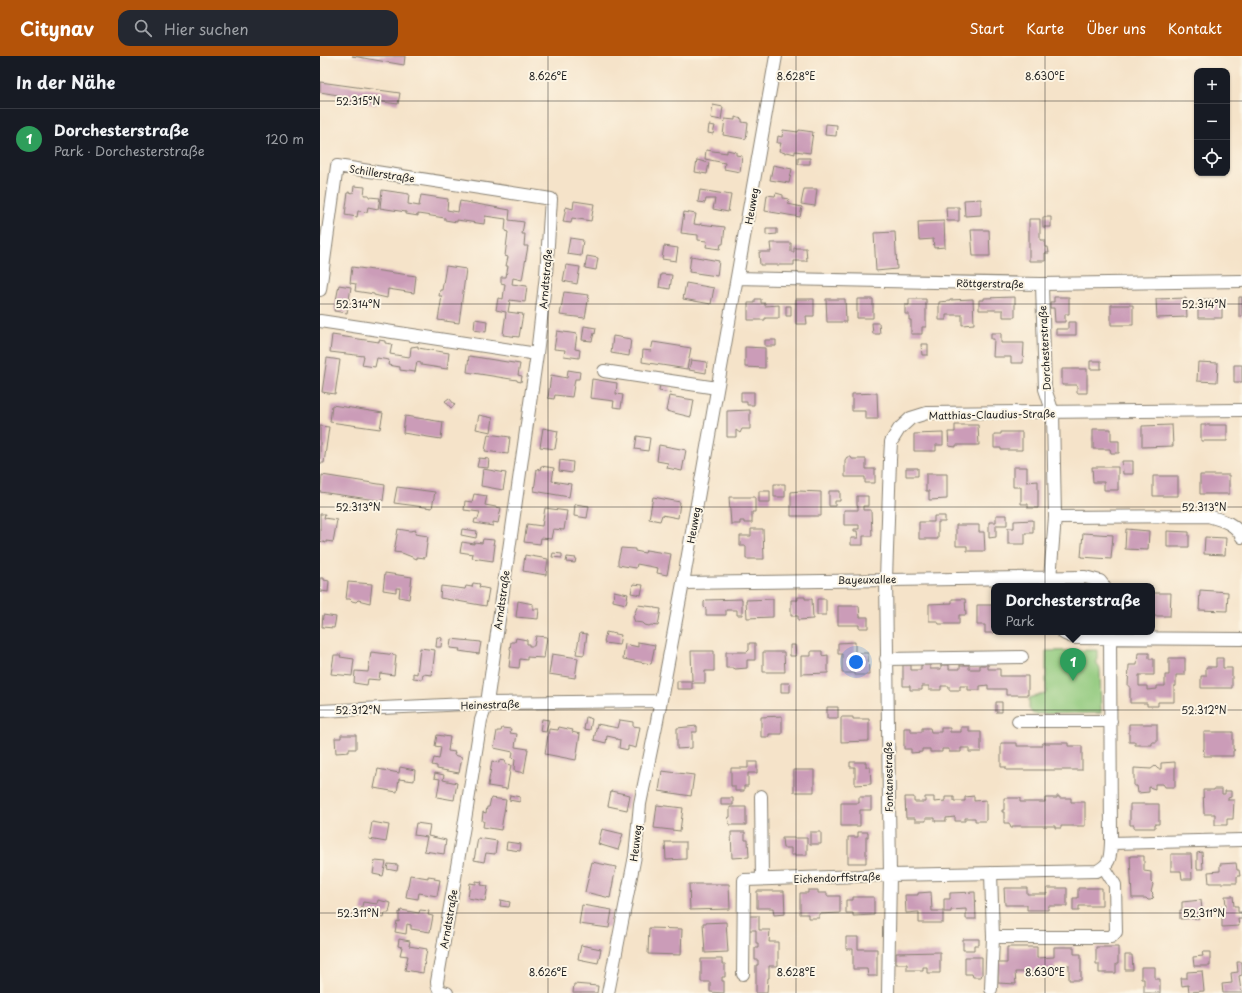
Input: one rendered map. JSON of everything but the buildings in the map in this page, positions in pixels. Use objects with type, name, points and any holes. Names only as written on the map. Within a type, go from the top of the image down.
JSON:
[{"type":"street","name":"Heuweg","points":[[608,993],[635,856],[640,804],[683,583],[776,56]]},
{"type":"street","name":"Schillerstraße","points":[[320,290],[337,166],[551,199]]},
{"type":"street","name":"Arndtstraße","points":[[447,993],[440,991],[437,987],[437,982],[481,720],[486,703],[537,354],[546,275],[551,199]]},
{"type":"street","name":"Röttgerstraße","points":[[737,278],[1042,284],[1242,281]]},
{"type":"street","name":"Dorchesterstraße","points":[[1042,284],[1045,390],[1053,413],[1055,517],[1050,582]]},
{"type":"street","points":[[320,321],[537,354]]},
{"type":"street","points":[[604,371],[717,388]]},
{"type":"street","name":"Matthias-Claudius-Straße","points":[[886,579],[891,442],[899,429],[911,418],[927,413],[1242,410]]},
{"type":"street","points":[[1055,517],[1208,516],[1226,521],[1239,531],[1242,537]]},
{"type":"street","name":"Bayeuxallee","points":[[683,583],[886,579],[1050,582],[1085,577],[1100,580],[1102,583]]},
{"type":"street","name":"Fontanestraße","points":[[886,579],[890,875]]},
{"type":"street","points":[[1068,635],[1075,638],[1110,635],[1242,639]]},
{"type":"street","points":[[890,875],[1097,871],[1104,867],[1110,859],[1111,843],[1110,635]]},
{"type":"street","points":[[886,659],[1022,658]]},
{"type":"street","name":"Heinestraße","points":[[320,711],[486,703],[660,701]]},
{"type":"street","points":[[1018,721],[1111,721]]},
{"type":"street","points":[[761,796],[762,879]]},
{"type":"street","points":[[1111,843],[1242,840]]},
{"type":"street","points":[[994,937],[1111,937],[1116,932],[1115,885],[1104,867]]},
{"type":"street","points":[[991,873],[994,937],[991,989]]},
{"type":"street","name":"Eichendorffstraße","points":[[743,974],[744,880],[890,875],[888,993]]},
{"type":"green space","points":[[1097,650],[1097,664],[1100,669],[1101,713],[1033,714],[1029,709],[1029,698],[1046,693],[1046,651]]},
{"type":"place","name":"Dorchesterstraße","points":[[1073,681]]}]
